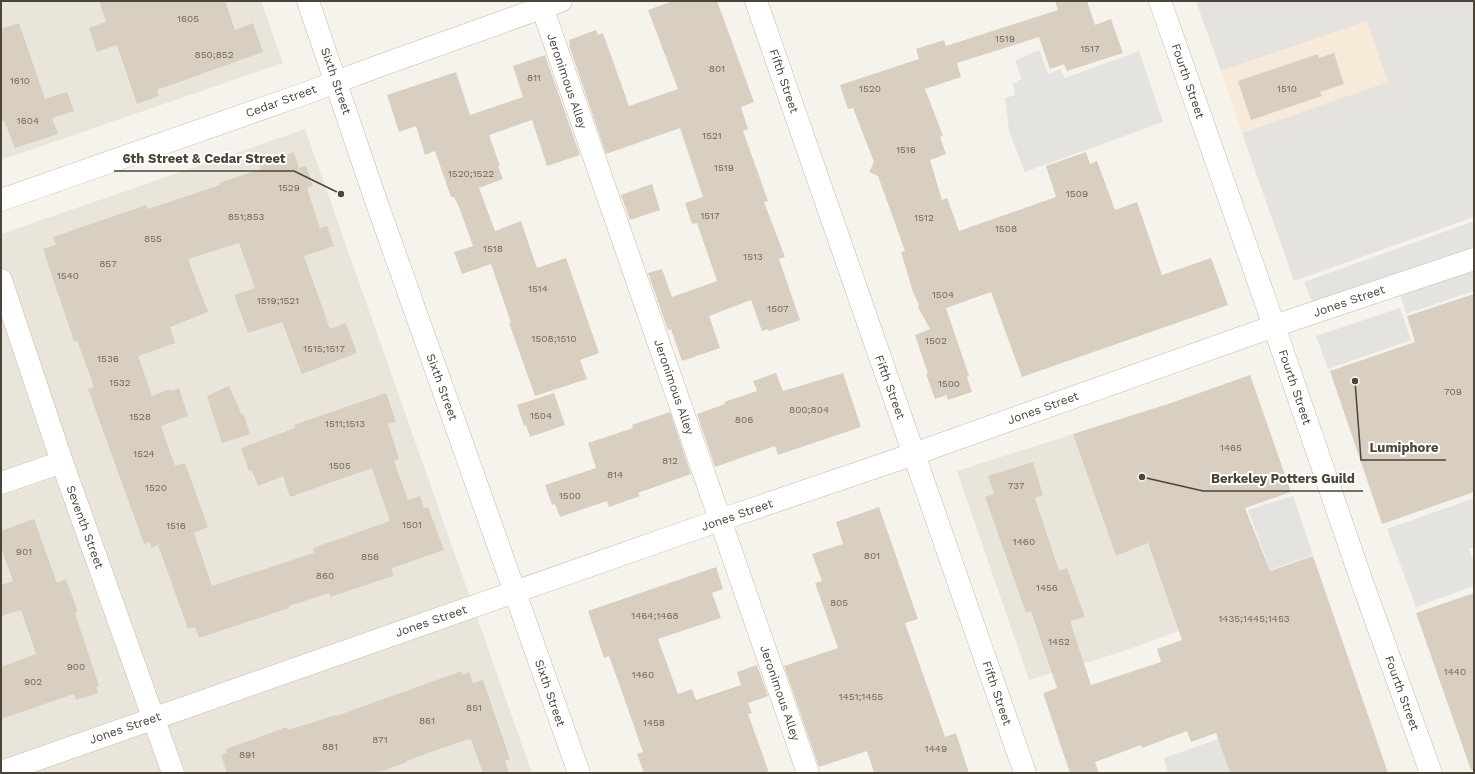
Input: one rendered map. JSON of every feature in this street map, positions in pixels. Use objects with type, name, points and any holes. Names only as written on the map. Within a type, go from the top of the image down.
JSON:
[{"type":"street","name":"Sixth Street","points":[[308,1],[374,195],[578,773]]},
{"type":"street","name":"Fifth Street","points":[[756,1],[1025,773]]},
{"type":"street","name":"Fourth Street","points":[[1160,1],[1362,582],[1431,773]]},
{"type":"street","name":"Cedar Street","points":[[1,200],[336,82],[548,3]]},
{"type":"street","name":"Jeronimous Alley","points":[[548,3],[720,520],[808,773]]},
{"type":"street","name":"Jones Street","points":[[1,772],[720,520],[914,454],[1274,326],[1474,259]]},
{"type":"street","name":"Seventh Street","points":[[1,280],[62,462],[173,773]]},
{"type":"street","points":[[1,483],[62,462]]},
{"type":"shaded area","points":[[1,1],[261,1],[283,63],[1,160]]},
{"type":"shaded area","points":[[1196,1],[1474,1],[1474,217],[1294,281],[1242,133],[1388,82],[1367,21],[1221,71]]},
{"type":"shaded area","points":[[1206,1],[1463,1],[1474,35],[1474,211],[1300,270],[1256,141],[1414,99],[1383,7],[1224,60]]},
{"type":"shaded area","points":[[1367,21],[1389,82],[1242,133],[1221,71]]},
{"type":"shaded area","points":[[1039,50],[1048,74],[1060,69],[1065,78],[1139,51],[1163,122],[1025,172],[1009,131],[1005,98],[1015,95],[1013,84],[1022,79],[1015,61]]},
{"type":"shaded area","points":[[305,129],[532,773],[1,773],[1,234]]},
{"type":"shaded area","points":[[1474,221],[1474,255],[1315,309],[1304,282]]},
{"type":"shaded area","points":[[1474,268],[1474,291],[1406,314],[1400,294]]},
{"type":"shaded area","points":[[1400,308],[1411,340],[1328,369],[1316,336]]},
{"type":"shaded area","points":[[1073,434],[1116,556],[1148,543],[1179,631],[1121,652],[1029,680],[957,471]]},
{"type":"shaded area","points":[[1293,496],[1313,555],[1270,570],[1248,510]]},
{"type":"shaded area","points":[[1474,498],[1474,547],[1469,549],[1474,562],[1474,586],[1416,607],[1387,529]]},
{"type":"shaded area","points":[[1218,739],[1230,773],[1168,773],[1164,758]]},
{"type":"building","points":[[99,1],[225,1],[235,30],[253,23],[263,52],[157,90],[159,96],[137,104],[117,45],[97,52],[89,28],[106,22]]},
{"type":"building","points":[[673,1],[717,1],[754,102],[741,107],[748,129],[743,131],[768,201],[764,202],[785,257],[779,259],[800,320],[769,331],[768,329],[762,331],[751,300],[709,316],[720,348],[682,361],[671,329],[668,330],[648,273],[662,269],[672,297],[717,281],[697,223],[692,224],[685,203],[703,197],[680,128],[606,154],[569,45],[569,40],[596,30],[598,35],[603,33],[629,106],[678,89],[648,10]]},
{"type":"building","points":[[1055,1],[1087,1],[1095,25],[1111,19],[1123,53],[1067,71],[1064,64],[1050,69],[1039,37],[957,63],[961,77],[925,89],[943,136],[940,137],[946,154],[930,160],[942,200],[947,198],[959,231],[1056,197],[1046,166],[1086,152],[1090,164],[1097,161],[1115,210],[1137,202],[1162,275],[1211,258],[1228,305],[1022,377],[991,292],[946,308],[969,376],[967,377],[972,392],[948,400],[946,395],[935,399],[915,335],[930,329],[918,307],[919,305],[913,292],[901,252],[905,251],[878,176],[869,172],[874,162],[853,108],[848,109],[840,85],[919,59],[916,49],[944,40],[946,46],[1058,10]]},
{"type":"building","points":[[19,23],[45,99],[67,92],[74,111],[52,118],[58,134],[15,148],[4,121],[1,122],[1,29]]},
{"type":"building","points":[[1334,53],[1344,84],[1320,92],[1322,96],[1251,120],[1238,81],[1318,54],[1319,58]]},
{"type":"building","points":[[545,55],[580,155],[547,166],[532,120],[489,135],[503,179],[479,188],[495,231],[521,221],[537,268],[566,258],[599,353],[580,360],[587,379],[535,396],[509,323],[511,323],[491,264],[462,274],[454,252],[473,246],[459,207],[454,197],[451,197],[435,151],[425,155],[416,126],[399,132],[387,95],[456,72],[470,115],[523,97],[513,66]]},
{"type":"building","points":[[294,152],[299,168],[306,166],[313,186],[307,188],[320,228],[327,226],[334,246],[304,256],[330,329],[346,323],[357,353],[302,374],[282,322],[248,333],[234,295],[255,288],[239,243],[188,259],[208,312],[170,327],[175,343],[138,356],[152,396],[170,389],[171,391],[179,388],[188,416],[161,426],[175,466],[185,463],[208,527],[194,533],[212,586],[314,553],[313,548],[390,521],[372,468],[290,497],[283,476],[258,486],[252,471],[249,471],[241,448],[295,428],[294,425],[386,393],[396,422],[388,424],[399,459],[394,461],[408,500],[420,496],[424,508],[428,507],[444,550],[392,568],[393,576],[330,597],[329,593],[199,638],[195,627],[188,629],[158,545],[151,548],[150,542],[144,544],[88,389],[94,387],[77,340],[74,341],[43,249],[56,245],[53,237],[146,205],[148,209],[220,185],[219,183],[261,169],[259,164]]},
{"type":"building","points":[[652,184],[660,210],[630,220],[621,195]]},
{"type":"building","points":[[1474,294],[1474,492],[1382,524],[1330,371],[1415,342],[1407,316]]},
{"type":"building","points":[[776,373],[783,391],[843,373],[861,427],[778,455],[775,446],[715,467],[697,414],[725,404],[724,402],[757,391],[753,381]]},
{"type":"building","points":[[1250,375],[1291,492],[1245,508],[1270,571],[1313,556],[1388,773],[1230,773],[1216,733],[1191,742],[1187,731],[1142,748],[1141,745],[1095,762],[1099,773],[1070,773],[1043,693],[1057,688],[1031,611],[1026,613],[985,497],[994,494],[988,476],[1033,462],[1043,495],[1035,498],[1059,571],[1067,568],[1085,617],[1070,621],[1091,685],[1161,662],[1157,649],[1182,640],[1148,543],[1116,556],[1073,434],[1171,403]]},
{"type":"building","points":[[229,386],[242,415],[244,415],[250,434],[222,443],[207,396]]},
{"type":"building","points":[[554,393],[565,425],[530,437],[526,425],[524,426],[517,405]]},
{"type":"building","points":[[670,412],[691,474],[638,493],[640,496],[609,507],[607,501],[560,517],[555,504],[552,505],[545,485],[596,468],[588,443],[633,428],[632,425]]},
{"type":"building","points":[[879,507],[918,619],[905,623],[945,737],[956,733],[969,773],[874,773],[867,751],[819,767],[784,666],[838,648],[815,583],[822,581],[812,554],[843,544],[836,522]]},
{"type":"building","points":[[34,519],[57,583],[66,579],[78,612],[75,613],[99,686],[96,687],[98,693],[76,700],[74,694],[1,719],[1,667],[36,654],[21,610],[1,616],[1,585],[13,581],[1,548],[1,531]]},
{"type":"building","points":[[716,567],[723,589],[712,593],[721,618],[658,639],[678,694],[692,689],[696,700],[741,685],[737,672],[757,665],[768,696],[748,703],[752,713],[748,714],[769,773],[644,773],[637,754],[643,752],[609,656],[604,658],[588,611]]},
{"type":"building","points":[[1474,593],[1474,770],[1471,770],[1416,613]]},
{"type":"building","points":[[462,671],[463,675],[469,672],[473,683],[483,680],[510,759],[505,761],[509,773],[483,773],[471,739],[468,739],[377,773],[227,773],[221,755],[227,753],[226,749],[287,727],[288,730],[336,716]]},
{"type":"place","name":"6th Street & Cedar Street","points":[[341,194]]},
{"type":"place","name":"Lumiphore","points":[[1355,381]]},
{"type":"place","name":"Berkeley Potters Guild","points":[[1142,477]]}]
